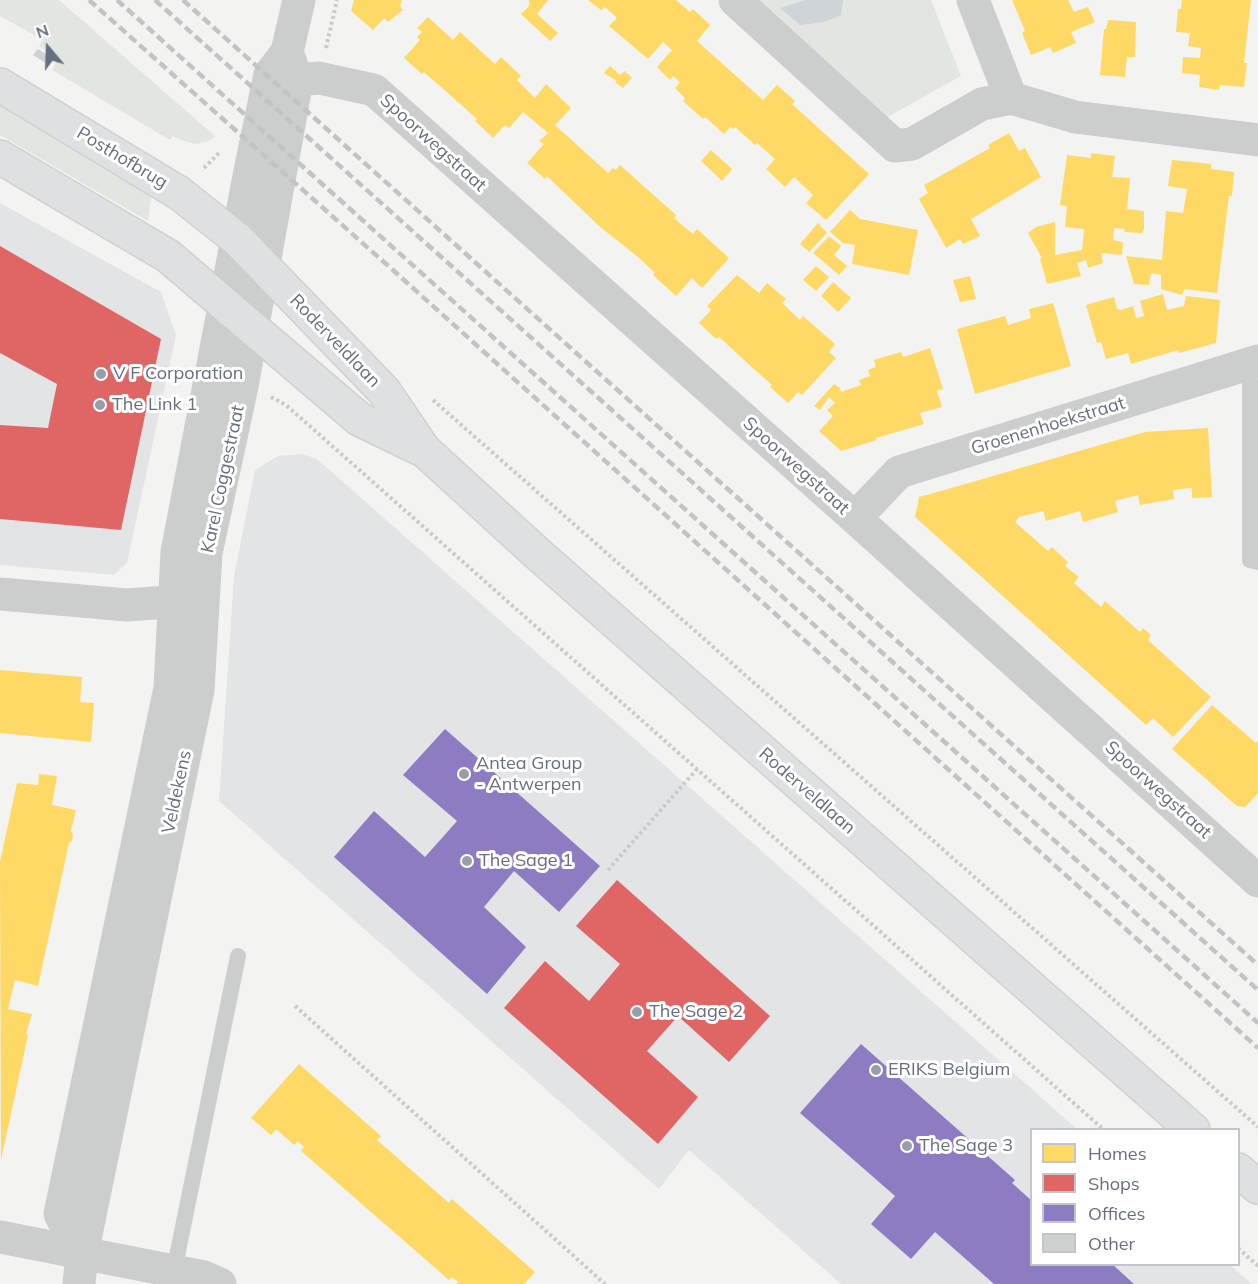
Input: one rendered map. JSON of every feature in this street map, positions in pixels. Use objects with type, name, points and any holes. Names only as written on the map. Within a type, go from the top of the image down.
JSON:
[{"type":"street","name":"Karel Coggestraat","points":[[188,601],[206,553],[242,386],[269,231],[301,70],[299,0]]},
{"type":"street","points":[[735,0],[895,146],[912,144],[982,104],[1011,98],[1075,117],[1258,140]]},
{"type":"street","points":[[973,0],[1011,98]]},
{"type":"street","name":"Karel Coggestraat","points":[[188,601],[177,552],[270,74],[301,70]]},
{"type":"street","name":"Spoorwegstraat","points":[[301,70],[374,90],[1258,881]]},
{"type":"street","name":"Posthofbrug","points":[[0,86],[179,193],[237,240]]},
{"type":"street","points":[[0,157],[168,256],[225,303]]},
{"type":"street","name":"Roderveldlaan","points":[[237,240],[384,391],[423,450],[539,555],[1191,1128]]},
{"type":"street","name":"Roderveldlaan","points":[[225,303],[252,329],[359,419],[423,450]]},
{"type":"street","name":"Groenenhoekstraat","points":[[855,518],[899,472],[1252,363]]},
{"type":"street","points":[[0,594],[127,605],[188,601]]},
{"type":"street","name":"Veldekens","points":[[81,1269],[60,1214],[124,979],[170,688],[188,601]]},
{"type":"street","points":[[1240,1171],[1258,1187]]},
{"type":"street","points":[[0,1237],[81,1269],[174,1271],[204,1277],[219,1284]]},
{"type":"lane","points":[[1252,363],[1250,560],[1258,562]]},
{"type":"lane","points":[[174,1271],[238,956]]},
{"type":"path","points":[[301,70],[337,0]]},
{"type":"path","points":[[242,386],[286,405],[1102,1128]]},
{"type":"path","points":[[580,530],[1258,1127]]},
{"type":"path","points":[[608,870],[697,769]]},
{"type":"path","points":[[295,1006],[605,1284]]},
{"type":"path","points":[[1240,1249],[1258,1266]]},
{"type":"shaded area","points":[[0,0],[59,0],[215,136],[199,144],[189,143],[173,136],[170,140],[52,70],[58,58],[39,46],[43,40],[0,16]]},
{"type":"shaded area","points":[[753,0],[931,0],[961,76],[886,118]]},
{"type":"shaded area","points":[[806,0],[843,0],[841,15],[824,22],[800,25],[780,8]]},
{"type":"shaded area","points":[[0,104],[152,193],[148,221],[0,135]]},
{"type":"shaded area","name":"The Link 1","points":[[0,203],[161,292],[176,335],[127,563],[114,575],[0,565]]},
{"type":"shaded area","points":[[303,454],[317,459],[1076,1128],[1030,1128],[1030,1266],[1231,1266],[1252,1284],[841,1284],[689,1150],[659,1189],[219,801],[234,576],[255,470],[278,456]]},
{"type":"building: Homes","points":[[354,0],[402,0],[400,6],[403,10],[388,22],[384,18],[373,30],[351,11]]},
{"type":"building: Homes","points":[[529,0],[548,0],[537,14],[558,33],[550,41],[521,14],[529,6]]},
{"type":"building: Homes","points":[[588,0],[676,0],[690,12],[693,9],[710,25],[697,41],[763,100],[777,85],[795,101],[792,104],[869,174],[826,220],[806,203],[813,195],[794,177],[785,187],[766,169],[775,159],[757,143],[755,145],[735,127],[733,129],[730,127],[724,134],[683,101],[685,98],[675,88],[680,82],[673,76],[670,80],[657,67],[672,50],[663,42],[648,59],[609,26],[617,18],[605,7],[601,10]]},
{"type":"building: Homes","points":[[1012,0],[1068,0],[1074,12],[1088,7],[1095,22],[1071,32],[1076,43],[1053,53],[1050,47],[1031,55],[1022,33],[1025,31]]},
{"type":"building: Homes","points":[[1182,0],[1251,0],[1244,63],[1247,63],[1244,87],[1220,85],[1219,90],[1199,87],[1200,75],[1182,73],[1183,57],[1200,58],[1201,48],[1188,46],[1190,33],[1176,32],[1178,9],[1181,9]]},
{"type":"building: Homes","points":[[428,17],[453,40],[460,32],[495,64],[501,57],[521,76],[517,80],[535,98],[546,84],[571,108],[555,125],[608,173],[613,168],[616,170],[620,165],[676,215],[674,218],[693,234],[697,229],[729,258],[702,288],[692,278],[676,296],[653,275],[655,273],[638,257],[599,226],[547,176],[545,179],[527,163],[544,144],[539,141],[548,133],[523,112],[509,128],[505,125],[493,138],[475,121],[477,119],[424,72],[422,74],[404,58],[420,40],[417,37],[422,32],[417,28]]},
{"type":"building: Homes","points":[[1108,20],[1136,22],[1135,57],[1127,57],[1125,77],[1100,75],[1104,29],[1106,29]]},
{"type":"building: Homes","points":[[610,66],[620,75],[625,71],[632,78],[623,88],[604,73]]},
{"type":"building: Homes","points":[[1009,133],[1019,151],[1025,148],[1041,177],[971,219],[980,236],[963,244],[960,239],[946,248],[919,199],[928,193],[924,185],[990,148],[988,145]]},
{"type":"building: Homes","points":[[711,150],[732,169],[722,181],[701,161]]},
{"type":"building: Homes","points":[[1091,153],[1115,156],[1112,177],[1130,178],[1127,209],[1144,211],[1144,229],[1142,233],[1124,232],[1125,229],[1114,228],[1113,240],[1123,242],[1122,255],[1101,253],[1103,263],[1088,268],[1086,260],[1077,263],[1081,276],[1047,284],[1040,258],[1042,258],[1028,233],[1036,227],[1055,222],[1055,255],[1082,250],[1084,229],[1065,227],[1067,206],[1060,205],[1067,155],[1091,158]]},
{"type":"building: Homes","points":[[1172,160],[1211,164],[1211,169],[1234,172],[1217,293],[1184,289],[1182,295],[1161,289],[1161,275],[1151,273],[1149,285],[1134,284],[1126,256],[1162,260],[1166,211],[1183,213],[1187,189],[1168,186]]},
{"type":"building: Homes","points":[[850,210],[860,219],[918,230],[909,275],[852,264],[855,245],[843,243],[830,232]]},
{"type":"building: Homes","points":[[818,223],[827,233],[809,252],[800,244]]},
{"type":"building: Homes","points":[[829,236],[841,246],[834,255],[847,266],[839,275],[813,253]]},
{"type":"building: Homes","points":[[816,266],[829,277],[816,291],[803,280]]},
{"type":"building: Homes","points":[[737,275],[759,293],[767,283],[786,299],[782,303],[800,320],[803,316],[835,344],[829,352],[836,358],[802,395],[798,392],[788,403],[770,387],[772,385],[719,337],[716,339],[699,323],[711,310],[707,306]]},
{"type":"building: Homes","points":[[970,276],[976,299],[960,302],[953,280]]},
{"type":"building: Homes","points":[[833,282],[851,298],[838,312],[821,296]]},
{"type":"building: Homes","points":[[1163,294],[1167,310],[1184,306],[1186,296],[1220,300],[1216,343],[1179,353],[1178,350],[1131,364],[1128,353],[1106,359],[1101,342],[1097,343],[1086,305],[1114,297],[1117,309],[1133,306],[1136,318],[1144,316],[1140,301]]},
{"type":"building: Homes","points":[[1053,303],[1071,366],[975,394],[957,329],[1005,316],[1008,325],[1031,318],[1029,309]]},
{"type":"building: Homes","points":[[930,348],[943,389],[937,391],[942,407],[920,413],[924,424],[841,451],[819,431],[833,416],[827,410],[835,403],[829,397],[820,410],[814,406],[834,384],[840,388],[841,392],[861,385],[859,380],[870,376],[868,370],[876,367],[874,360],[901,352],[903,357]]},
{"type":"building: Homes","points":[[1208,428],[1212,497],[1192,498],[1192,488],[1180,489],[1173,490],[1174,499],[1140,505],[1138,495],[1115,501],[1118,512],[1083,522],[1080,511],[1046,521],[1043,511],[1019,517],[1015,522],[1048,551],[1052,547],[1068,562],[1065,566],[1079,577],[1074,583],[1101,607],[1105,601],[1140,632],[1143,628],[1151,635],[1148,640],[1211,697],[1173,737],[1153,718],[1146,725],[915,517],[919,497],[1145,432]]},
{"type":"building: Homes","points":[[0,670],[82,677],[80,702],[94,703],[91,742],[0,733]]},
{"type":"building: Homes","points":[[1212,705],[1256,743],[1258,741],[1258,793],[1245,807],[1237,806],[1172,749]]},
{"type":"building: Homes","points":[[39,774],[57,776],[52,805],[76,810],[71,831],[72,841],[69,843],[38,986],[15,980],[8,1009],[32,1014],[1,1160],[0,862],[17,783],[38,785]]},
{"type":"building: Homes","points":[[299,1064],[381,1136],[377,1140],[449,1203],[452,1199],[535,1272],[524,1284],[456,1284],[458,1282],[452,1277],[449,1280],[301,1151],[304,1147],[298,1141],[294,1145],[276,1129],[271,1135],[251,1118]]},
{"type":"building: Shops","name":"The Link 1","points":[[0,246],[161,339],[121,530],[0,519],[0,425],[48,428],[57,384],[0,353]]},
{"type":"building: Shops","name":"The Sage 2","points":[[617,880],[770,1016],[729,1062],[678,1016],[647,1051],[698,1097],[658,1144],[504,1008],[545,961],[589,1001],[620,964],[576,926]]},
{"type":"building: Offices","name":"The Sage 1","points":[[445,729],[600,866],[559,912],[514,871],[484,907],[526,947],[487,994],[334,857],[374,811],[425,857],[457,821],[403,775]]},
{"type":"building: Offices","name":"The Sage 3","points":[[861,1044],[1015,1180],[1012,1183],[1030,1199],[1030,1266],[1114,1266],[1134,1284],[994,1284],[935,1232],[911,1259],[871,1224],[895,1196],[800,1113]]},
{"type":"building: Other","points":[[38,49],[53,59],[49,65],[33,55]]},
{"type":"railway","points":[[89,0],[394,271],[1258,1048]]},
{"type":"railway","points":[[117,0],[1258,1023]]},
{"type":"railway","points":[[155,0],[1258,990]]},
{"type":"railway","points":[[183,0],[1258,965]]},
{"type":"place","name":"V F Corporation","points":[[101,374]]},
{"type":"place","name":"The Link 1","points":[[100,405]]},
{"type":"place","name":"Antea Group - Antwerpen","points":[[464,774]]},
{"type":"place","name":"The Sage 1","points":[[467,861]]},
{"type":"place","name":"The Sage 2","points":[[637,1012]]},
{"type":"place","name":"ERIKS Belgium","points":[[876,1070]]},
{"type":"place","name":"The Sage 3","points":[[907,1146]]}]
